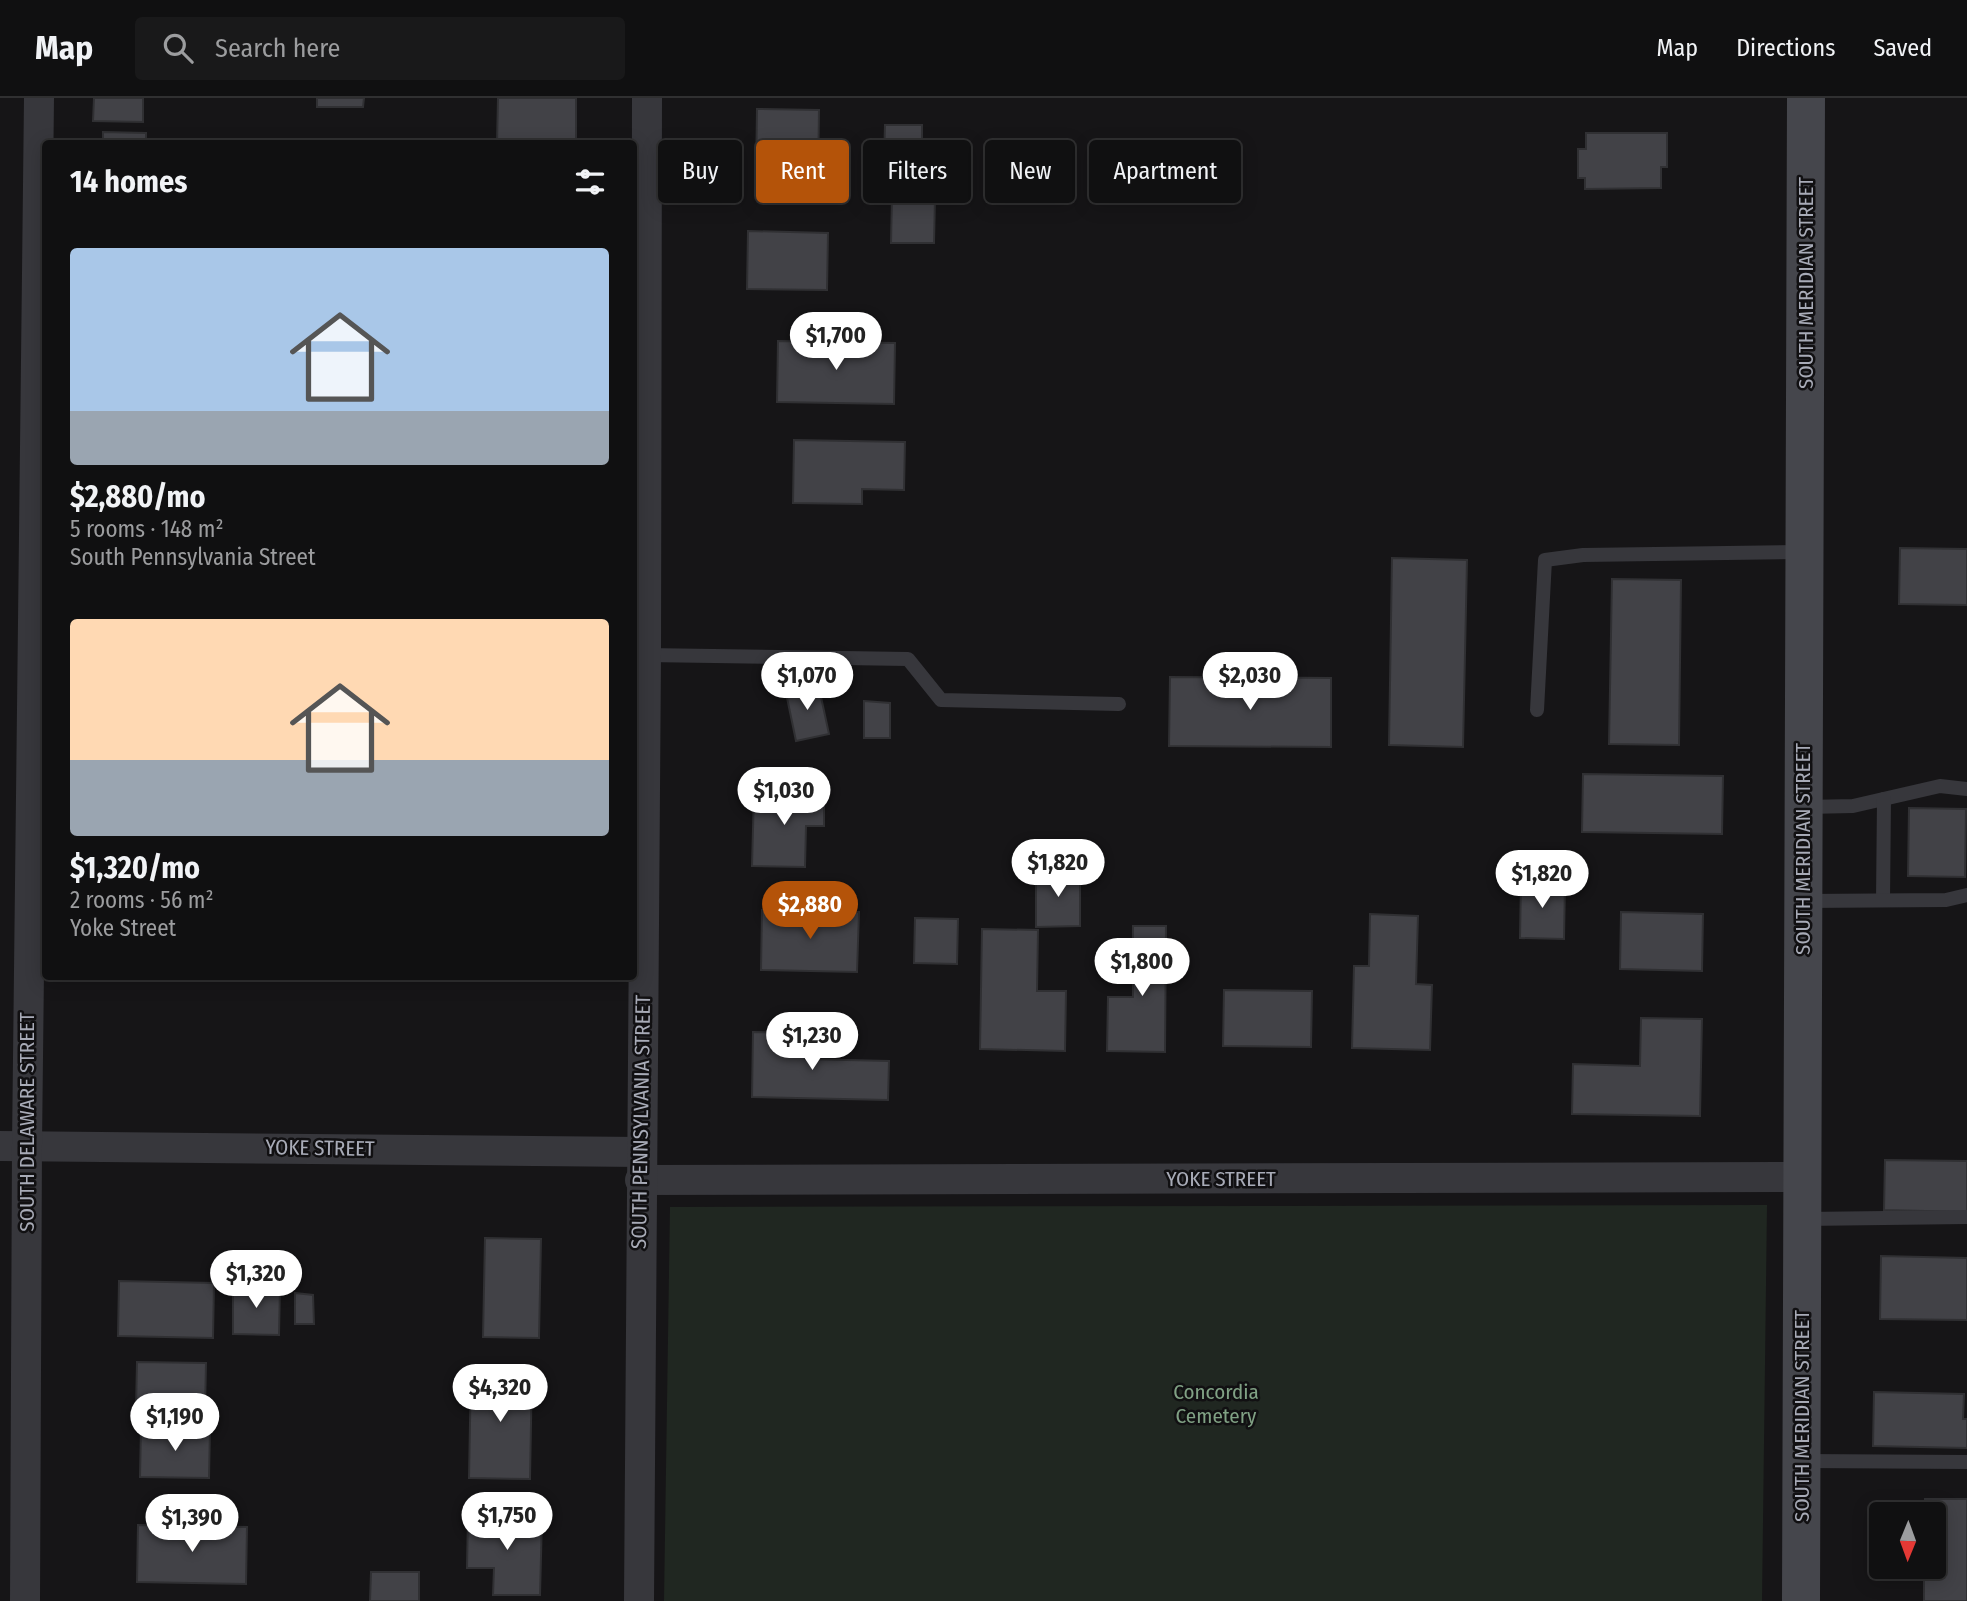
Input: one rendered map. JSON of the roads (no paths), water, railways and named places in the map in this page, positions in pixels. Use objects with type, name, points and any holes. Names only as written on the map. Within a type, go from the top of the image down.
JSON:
[{"type":"main road","name":"SOUTH MERIDIAN STREET","points":[[1801,1601],[1806,98]]},
{"type":"street","name":"SOUTH DELAWARE STREET","points":[[25,1601],[13,1145],[39,98]]},
{"type":"street","name":"SOUTH PENNSYLVANIA STREET","points":[[639,1601],[647,98]]},
{"type":"street","name":"YOKE STREET","points":[[13,1145],[640,1166],[1802,1178]]},
{"type":"lane","points":[[1537,710],[1545,560],[1583,555],[1805,552]]},
{"type":"lane","points":[[646,655],[908,659],[941,701],[1119,704]]},
{"type":"lane","points":[[1804,807],[1853,807],[1940,786],[1967,789]]},
{"type":"lane","points":[[1883,900],[1884,799]]},
{"type":"lane","points":[[1803,901],[1946,900],[1967,895]]},
{"type":"lane","points":[[1802,1219],[1967,1217]]},
{"type":"lane","points":[[1801,1461],[1967,1462]]},
{"type":"park label","name":"Concordia Cemetery","points":[[1216,1404]]}]
